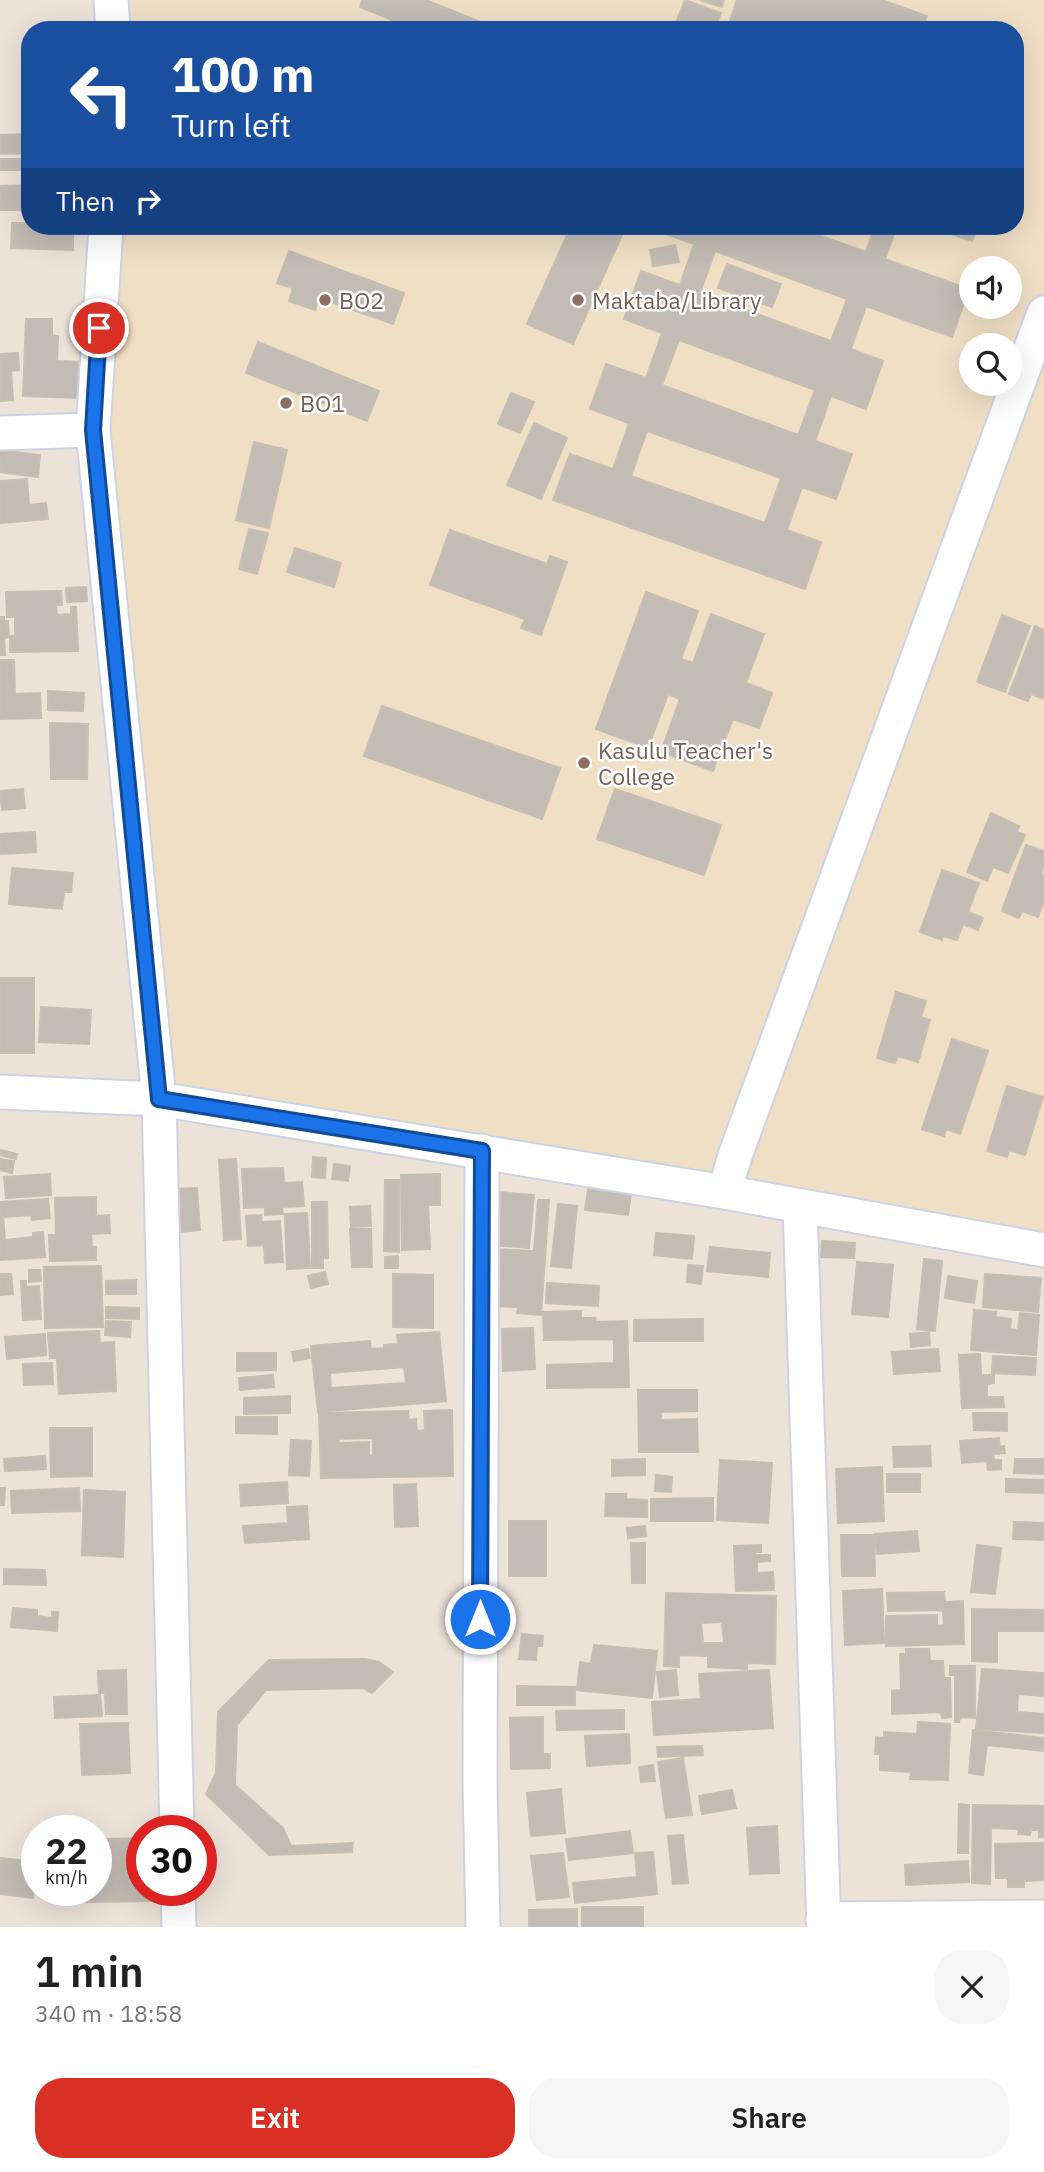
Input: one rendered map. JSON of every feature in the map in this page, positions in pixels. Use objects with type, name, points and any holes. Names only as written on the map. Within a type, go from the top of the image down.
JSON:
[{"type":"street","points":[[111,0],[112,21]]},
{"type":"street","points":[[105,235],[93,430],[159,1099],[177,1815]]},
{"type":"street","points":[[724,1192],[1044,313]]},
{"type":"street","points":[[0,432],[93,430]]},
{"type":"street","points":[[0,1091],[159,1099],[724,1192],[1044,1250]]},
{"type":"street","points":[[482,1151],[480,1783],[483,1927]]},
{"type":"street","points":[[800,1207],[823,1923],[1044,1917]]},
{"type":"street","points":[[178,1906],[179,1927]]},
{"type":"shaded area","name":"Kasulu Teacher's College","points":[[109,0],[1044,0],[1044,1248],[156,1097],[91,428],[102,235],[1024,235],[1024,21],[110,21]]},
{"type":"building","points":[[362,0],[426,0],[478,21],[394,21],[360,7]]},
{"type":"building","points":[[685,0],[721,13],[718,21],[677,21]]},
{"type":"building","points":[[700,0],[724,0],[722,7]]},
{"type":"building","points":[[737,0],[882,0],[927,16],[925,21],[730,21]]},
{"type":"building","points":[[21,134],[21,153],[0,154],[0,135]]},
{"type":"building","points":[[0,159],[21,159],[21,170],[0,170]]},
{"type":"building","points":[[21,185],[21,210],[0,210],[0,186]]},
{"type":"building","points":[[12,223],[21,223],[21,235],[73,235],[73,250],[11,248]]},
{"type":"building","points":[[567,235],[622,235],[573,344],[527,324]]},
{"type":"building","points":[[668,235],[818,235],[866,252],[872,235],[894,235],[885,259],[959,285],[959,317],[952,337],[866,306],[851,349],[883,361],[866,409],[831,396],[815,441],[852,454],[836,499],[802,487],[787,530],[821,542],[805,589],[553,500],[570,454],[613,469],[629,423],[590,409],[606,364],[646,378],[662,333],[624,319],[641,271],[680,285],[694,244]],"holes":[[[715,251],[847,299],[831,341],[700,293]],[[679,340],[815,390],[798,435],[662,385]],[[647,431],[781,478],[765,523],[631,476]]]},
{"type":"building","points":[[954,235],[974,235],[972,241]]},
{"type":"building","points":[[675,245],[679,262],[653,266],[650,250]]},
{"type":"building","points":[[289,251],[404,293],[393,324],[319,298],[315,310],[289,301],[293,288],[277,283]]},
{"type":"building","points":[[727,264],[781,284],[772,307],[718,288]]},
{"type":"building","points":[[26,319],[52,319],[52,335],[58,336],[57,361],[84,362],[82,398],[23,396]]},
{"type":"building","points":[[258,342],[379,391],[367,421],[246,373]]},
{"type":"building","points":[[18,353],[19,370],[11,371],[13,400],[0,401],[1,354]]},
{"type":"building","points":[[511,393],[534,402],[520,433],[498,424]]},
{"type":"building","points":[[534,423],[567,438],[541,499],[507,485]]},
{"type":"building","points":[[254,442],[287,450],[269,528],[236,520]]},
{"type":"building","points":[[0,450],[40,455],[38,477],[0,472]]},
{"type":"building","points":[[27,479],[29,505],[46,503],[48,519],[0,523],[0,481]]},
{"type":"building","points":[[249,529],[268,533],[257,574],[239,569]]},
{"type":"building","points":[[450,530],[547,564],[550,556],[567,562],[541,635],[521,628],[525,619],[430,585]]},
{"type":"building","points":[[295,548],[341,563],[334,587],[287,572]]},
{"type":"building","points":[[86,587],[87,601],[67,602],[66,588]]},
{"type":"building","points":[[61,591],[62,605],[56,605],[57,615],[71,614],[71,607],[76,607],[78,651],[10,652],[10,636],[15,636],[15,617],[7,617],[6,592]]},
{"type":"building","points":[[646,592],[698,611],[681,659],[693,663],[711,614],[764,634],[746,683],[772,693],[759,728],[733,719],[713,771],[661,752],[680,699],[668,694],[648,748],[596,729]]},
{"type":"building","points":[[1002,615],[1030,626],[1005,692],[977,682]]},
{"type":"building","points":[[0,617],[8,621],[9,637],[4,638],[5,655],[0,655]]},
{"type":"building","points":[[1035,626],[1044,630],[1044,699],[1031,694],[1028,701],[1009,694]]},
{"type":"building","points":[[0,660],[14,660],[15,694],[40,693],[41,718],[0,719]]},
{"type":"building","points":[[48,691],[84,693],[83,711],[48,710]]},
{"type":"building","points":[[382,706],[560,768],[542,819],[364,756]]},
{"type":"building","points":[[50,723],[88,724],[87,779],[51,779]]},
{"type":"building","points":[[23,789],[25,808],[2,810],[0,791]]},
{"type":"building","points":[[615,789],[721,825],[704,875],[597,839]]},
{"type":"building","points":[[991,813],[1019,826],[1017,832],[1025,835],[1008,873],[993,867],[987,881],[967,872]]},
{"type":"building","points":[[35,832],[36,852],[0,854],[0,834]]},
{"type":"building","points":[[1026,845],[1044,851],[1041,874],[1044,875],[1044,900],[1038,917],[1022,911],[1019,918],[1002,911]]},
{"type":"building","points":[[12,868],[73,873],[71,892],[64,892],[62,909],[9,904]]},
{"type":"building","points":[[942,870],[979,883],[968,912],[983,918],[978,930],[963,924],[957,940],[943,936],[942,940],[920,932]]},
{"type":"building","points":[[0,978],[34,978],[34,1053],[0,1053]]},
{"type":"building","points":[[896,992],[926,1001],[921,1017],[930,1020],[918,1062],[898,1056],[895,1063],[877,1058]]},
{"type":"building","points":[[41,1007],[91,1010],[89,1044],[39,1042]]},
{"type":"building","points":[[952,1039],[988,1051],[960,1134],[946,1129],[944,1136],[922,1129]]},
{"type":"building","points":[[1007,1086],[1043,1097],[1025,1155],[1009,1150],[1007,1157],[987,1151]]},
{"type":"building","points":[[0,1150],[17,1154],[16,1159],[0,1155]]},
{"type":"building","points":[[313,1157],[326,1158],[325,1178],[312,1177]]},
{"type":"building","points":[[0,1159],[14,1161],[12,1173],[0,1170]]},
{"type":"building","points":[[236,1159],[241,1239],[224,1240],[219,1160]]},
{"type":"building","points":[[334,1164],[350,1166],[348,1181],[332,1179]]},
{"type":"building","points":[[283,1168],[284,1183],[302,1182],[304,1206],[282,1207],[283,1214],[265,1215],[265,1207],[244,1208],[242,1169]]},
{"type":"building","points":[[50,1174],[51,1195],[6,1198],[4,1177]]},
{"type":"building","points":[[440,1174],[440,1205],[428,1205],[430,1249],[402,1250],[401,1175]]},
{"type":"building","points":[[385,1180],[399,1180],[399,1252],[384,1251]]},
{"type":"building","points":[[197,1188],[200,1230],[179,1232],[176,1189]]},
{"type":"building","points":[[588,1189],[631,1194],[628,1215],[585,1210]]},
{"type":"building","points":[[497,1192],[534,1195],[529,1248],[493,1245]]},
{"type":"building","points":[[96,1197],[96,1216],[109,1215],[110,1233],[91,1234],[92,1247],[96,1247],[96,1260],[50,1261],[49,1235],[56,1235],[55,1198]]},
{"type":"building","points":[[48,1199],[50,1218],[32,1220],[31,1215],[3,1217],[5,1240],[33,1237],[33,1233],[43,1232],[45,1257],[0,1260],[0,1202]]},
{"type":"building","points":[[538,1200],[549,1200],[541,1315],[517,1313],[518,1307],[491,1306],[495,1249],[534,1251]]},
{"type":"building","points":[[312,1202],[327,1202],[328,1258],[323,1258],[323,1268],[312,1268]]},
{"type":"building","points":[[558,1204],[577,1206],[571,1268],[551,1266]]},
{"type":"building","points":[[370,1206],[371,1226],[351,1227],[350,1207]]},
{"type":"building","points":[[307,1213],[310,1268],[287,1269],[285,1214]]},
{"type":"building","points":[[261,1215],[262,1222],[280,1221],[283,1262],[265,1263],[264,1245],[248,1246],[246,1216]]},
{"type":"building","points":[[350,1229],[371,1229],[372,1267],[352,1267]]},
{"type":"building","points":[[656,1233],[694,1236],[692,1259],[654,1255]]},
{"type":"building","points":[[822,1241],[855,1243],[854,1258],[821,1257]]},
{"type":"building","points":[[710,1247],[770,1253],[768,1277],[707,1271]]},
{"type":"building","points":[[398,1256],[398,1268],[385,1268],[385,1257]]},
{"type":"building","points":[[924,1259],[942,1261],[935,1331],[917,1329]]},
{"type":"building","points":[[857,1262],[893,1265],[888,1317],[852,1314]]},
{"type":"building","points":[[688,1265],[703,1266],[701,1284],[687,1282]]},
{"type":"building","points":[[101,1266],[103,1327],[45,1328],[44,1267]]},
{"type":"building","points":[[29,1270],[40,1270],[41,1281],[29,1282]]},
{"type":"building","points":[[325,1272],[328,1284],[311,1288],[308,1276]]},
{"type":"building","points":[[0,1274],[11,1274],[13,1294],[0,1295]]},
{"type":"building","points":[[393,1274],[433,1275],[433,1328],[393,1327]]},
{"type":"building","points":[[985,1274],[1041,1278],[1038,1312],[983,1307]]},
{"type":"building","points":[[948,1276],[977,1281],[974,1303],[945,1298]]},
{"type":"building","points":[[136,1280],[136,1294],[106,1294],[106,1281]]},
{"type":"building","points":[[21,1281],[26,1281],[26,1287],[39,1286],[41,1319],[23,1320]]},
{"type":"building","points":[[547,1283],[599,1286],[598,1306],[546,1303]]},
{"type":"building","points":[[106,1307],[139,1308],[139,1319],[106,1318]]},
{"type":"building","points":[[974,1310],[996,1312],[996,1317],[1011,1319],[1010,1329],[1018,1330],[1020,1313],[1039,1315],[1036,1355],[971,1350]]},
{"type":"building","points":[[581,1311],[581,1318],[595,1318],[596,1322],[627,1321],[629,1387],[547,1388],[547,1365],[614,1363],[614,1339],[544,1340],[543,1312]]},
{"type":"building","points":[[703,1319],[703,1341],[634,1341],[634,1320]]},
{"type":"building","points":[[106,1321],[131,1322],[130,1337],[105,1335]]},
{"type":"building","points":[[533,1328],[535,1369],[503,1371],[502,1329]]},
{"type":"building","points":[[99,1331],[100,1343],[114,1342],[116,1391],[59,1394],[57,1358],[50,1358],[48,1333]]},
{"type":"building","points":[[439,1332],[446,1401],[318,1412],[311,1346],[370,1341],[371,1349],[384,1348],[384,1345],[398,1344],[397,1335]],"holes":[[[404,1367],[406,1383],[331,1388],[330,1373]]]},
{"type":"building","points":[[929,1332],[930,1345],[911,1347],[910,1334]]},
{"type":"building","points":[[45,1334],[46,1355],[7,1359],[5,1337]]},
{"type":"building","points":[[308,1349],[310,1358],[294,1361],[292,1352]]},
{"type":"building","points":[[938,1349],[940,1371],[894,1374],[892,1352]]},
{"type":"building","points":[[237,1353],[276,1353],[276,1370],[237,1371]]},
{"type":"building","points":[[980,1354],[981,1375],[994,1375],[994,1383],[987,1384],[987,1397],[1003,1397],[1004,1407],[962,1408],[959,1355]]},
{"type":"building","points":[[993,1356],[1036,1358],[1035,1375],[992,1373]]},
{"type":"building","points":[[52,1363],[53,1384],[24,1385],[23,1364]]},
{"type":"building","points":[[273,1375],[274,1387],[240,1390],[239,1378]]},
{"type":"building","points":[[638,1390],[697,1390],[697,1411],[661,1412],[661,1420],[697,1419],[698,1452],[639,1452]]},
{"type":"building","points":[[290,1396],[290,1413],[244,1414],[244,1398]]},
{"type":"building","points":[[452,1410],[453,1476],[321,1478],[319,1413],[408,1411],[409,1420],[416,1419],[417,1431],[425,1430],[424,1411]],"holes":[[[373,1438],[373,1455],[369,1456],[369,1442],[339,1443],[338,1439]]]},
{"type":"building","points":[[973,1413],[1007,1413],[1007,1431],[974,1430]]},
{"type":"building","points":[[236,1417],[277,1417],[277,1434],[236,1433]]},
{"type":"building","points":[[50,1428],[92,1428],[92,1476],[51,1477]]},
{"type":"building","points":[[999,1438],[1000,1447],[1004,1446],[1005,1453],[993,1454],[994,1460],[1001,1460],[1001,1469],[988,1470],[987,1461],[962,1463],[960,1441]]},
{"type":"building","points":[[291,1440],[311,1441],[309,1476],[289,1475]]},
{"type":"building","points":[[930,1446],[931,1466],[894,1467],[893,1447]]},
{"type":"building","points":[[45,1456],[46,1469],[5,1471],[4,1459]]},
{"type":"building","points":[[645,1459],[645,1475],[612,1476],[612,1460]]},
{"type":"building","points":[[1015,1459],[1044,1459],[1044,1474],[1014,1473]]},
{"type":"building","points":[[720,1460],[772,1463],[768,1523],[717,1520]]},
{"type":"building","points":[[882,1467],[884,1521],[838,1523],[836,1469]]},
{"type":"building","points":[[887,1474],[920,1474],[920,1492],[887,1492]]},
{"type":"building","points":[[656,1475],[672,1477],[671,1492],[655,1491]]},
{"type":"building","points":[[1006,1479],[1044,1480],[1044,1493],[1006,1492]]},
{"type":"building","points":[[287,1482],[288,1503],[241,1506],[240,1485]]},
{"type":"building","points":[[416,1484],[418,1526],[395,1527],[394,1485]]},
{"type":"building","points":[[0,1488],[5,1488],[4,1505],[0,1505]]},
{"type":"building","points":[[79,1488],[80,1511],[12,1513],[11,1491]]},
{"type":"building","points":[[84,1490],[125,1492],[123,1557],[82,1555]]},
{"type":"building","points":[[606,1494],[626,1494],[626,1499],[647,1500],[647,1517],[605,1516]]},
{"type":"building","points":[[713,1498],[713,1521],[651,1521],[651,1499]]},
{"type":"building","points":[[307,1506],[309,1539],[245,1543],[243,1526],[288,1523],[287,1507]]},
{"type":"building","points":[[509,1521],[546,1521],[546,1576],[509,1576]]},
{"type":"building","points":[[1014,1522],[1044,1523],[1044,1540],[1013,1539]]},
{"type":"building","points":[[645,1526],[646,1536],[628,1538],[627,1528]]},
{"type":"building","points":[[917,1531],[919,1551],[877,1554],[875,1534]]},
{"type":"building","points":[[841,1535],[874,1535],[875,1576],[842,1576]]},
{"type":"building","points":[[631,1543],[645,1543],[645,1583],[632,1583]]},
{"type":"building","points":[[761,1545],[761,1552],[755,1552],[755,1555],[770,1555],[770,1561],[757,1562],[757,1573],[773,1572],[774,1590],[736,1591],[734,1546]]},
{"type":"building","points":[[977,1545],[1001,1548],[995,1594],[971,1592]]},
{"type":"building","points":[[4,1569],[45,1570],[46,1585],[4,1584]]},
{"type":"building","points":[[882,1589],[884,1643],[845,1645],[843,1591]]},
{"type":"building","points":[[944,1592],[945,1602],[963,1601],[964,1644],[886,1646],[886,1616],[937,1615],[937,1626],[944,1625],[943,1610],[888,1611],[887,1593]]},
{"type":"building","points":[[666,1593],[776,1596],[775,1664],[747,1663],[747,1669],[708,1667],[708,1656],[679,1655],[679,1667],[664,1666]],"holes":[[[722,1622],[724,1643],[703,1643],[701,1623]]]},
{"type":"building","points":[[13,1608],[37,1610],[37,1616],[52,1618],[52,1612],[58,1612],[57,1631],[11,1627]]},
{"type":"building","points":[[972,1609],[1044,1610],[1044,1631],[997,1631],[997,1662],[972,1661]]},
{"type":"building","points":[[522,1634],[543,1636],[542,1646],[537,1646],[536,1660],[519,1659]]},
{"type":"building","points":[[594,1645],[657,1651],[652,1698],[577,1690],[580,1662],[591,1664]]},
{"type":"building","points":[[906,1649],[929,1649],[930,1661],[943,1661],[944,1678],[950,1678],[951,1717],[942,1718],[941,1712],[892,1714],[892,1691],[901,1690],[900,1654],[906,1654]]},
{"type":"building","points":[[365,1659],[379,1662],[393,1672],[372,1693],[363,1688],[266,1690],[237,1725],[235,1785],[283,1828],[291,1846],[353,1843],[352,1852],[269,1855],[206,1794],[216,1773],[218,1712],[269,1660]]},
{"type":"building","points":[[950,1666],[975,1666],[975,1718],[960,1717],[959,1722],[955,1722],[955,1675],[950,1675]]},
{"type":"building","points":[[982,1669],[1044,1673],[1044,1696],[1018,1694],[1017,1712],[1044,1714],[1044,1733],[976,1729]]},
{"type":"building","points":[[126,1670],[127,1714],[106,1714],[105,1693],[99,1693],[98,1671]]},
{"type":"building","points":[[676,1670],[678,1695],[660,1697],[657,1672]]},
{"type":"building","points":[[769,1670],[773,1728],[654,1735],[652,1702],[701,1699],[699,1674]]},
{"type":"building","points":[[517,1686],[575,1687],[575,1705],[517,1705]]},
{"type":"building","points":[[100,1695],[102,1716],[55,1718],[54,1697]]},
{"type":"building","points":[[624,1710],[624,1729],[557,1730],[556,1711]]},
{"type":"building","points":[[543,1717],[543,1754],[550,1754],[550,1768],[511,1769],[510,1718]]},
{"type":"building","points":[[918,1722],[950,1724],[948,1780],[910,1779],[911,1772],[880,1770],[880,1754],[875,1754],[876,1737],[884,1738],[884,1732],[917,1734]]},
{"type":"building","points":[[128,1723],[130,1773],[82,1775],[80,1724]]},
{"type":"building","points":[[973,1730],[1044,1738],[1044,1751],[987,1745],[983,1775],[969,1773]]},
{"type":"building","points":[[629,1734],[630,1763],[587,1766],[585,1736]]},
{"type":"building","points":[[702,1746],[703,1755],[658,1757],[657,1747]]},
{"type":"building","points":[[683,1758],[692,1815],[666,1818],[658,1762]]},
{"type":"building","points":[[653,1765],[655,1781],[641,1782],[639,1767]]},
{"type":"building","points":[[561,1789],[565,1833],[531,1836],[527,1793]]},
{"type":"building","points":[[732,1790],[736,1808],[702,1814],[699,1796]]},
{"type":"building","points":[[959,1804],[969,1805],[968,1853],[958,1853]]},
{"type":"building","points":[[973,1805],[1044,1806],[1044,1837],[1039,1837],[1039,1830],[1031,1830],[1030,1835],[1018,1834],[1019,1829],[991,1828],[990,1884],[972,1883]]},
{"type":"building","points":[[777,1826],[779,1873],[750,1874],[747,1828]]},
{"type":"building","points":[[630,1831],[633,1853],[569,1860],[566,1839]]},
{"type":"building","points":[[683,1835],[688,1883],[673,1884],[668,1836]]},
{"type":"building","points":[[126,1838],[126,1901],[112,1902],[112,1839]]},
{"type":"building","points":[[1043,1843],[1043,1880],[1024,1881],[1024,1887],[1008,1887],[1008,1878],[996,1878],[995,1844]]},
{"type":"building","points":[[653,1852],[657,1894],[575,1903],[573,1883],[637,1877],[635,1853]]},
{"type":"building","points":[[563,1853],[569,1897],[537,1900],[531,1856]]},
{"type":"building","points":[[0,1858],[21,1860],[21,1897],[0,1894]]},
{"type":"building","points":[[968,1861],[969,1882],[906,1885],[905,1865]]},
{"type":"building","points":[[582,1907],[643,1907],[643,1927],[582,1927]]},
{"type":"building","points":[[577,1909],[577,1927],[529,1927],[529,1910]]},
{"type":"place","name":"BO2","points":[[325,300]]},
{"type":"place","name":"Maktaba/Library","points":[[578,300]]},
{"type":"place","name":"BO1","points":[[286,403]]},
{"type":"place","name":"Kasulu Teacher's College","points":[[584,763]]},
{"type":"route","points":[[99,328],[93,430],[159,1099],[482,1151],[480,1619]]}]
